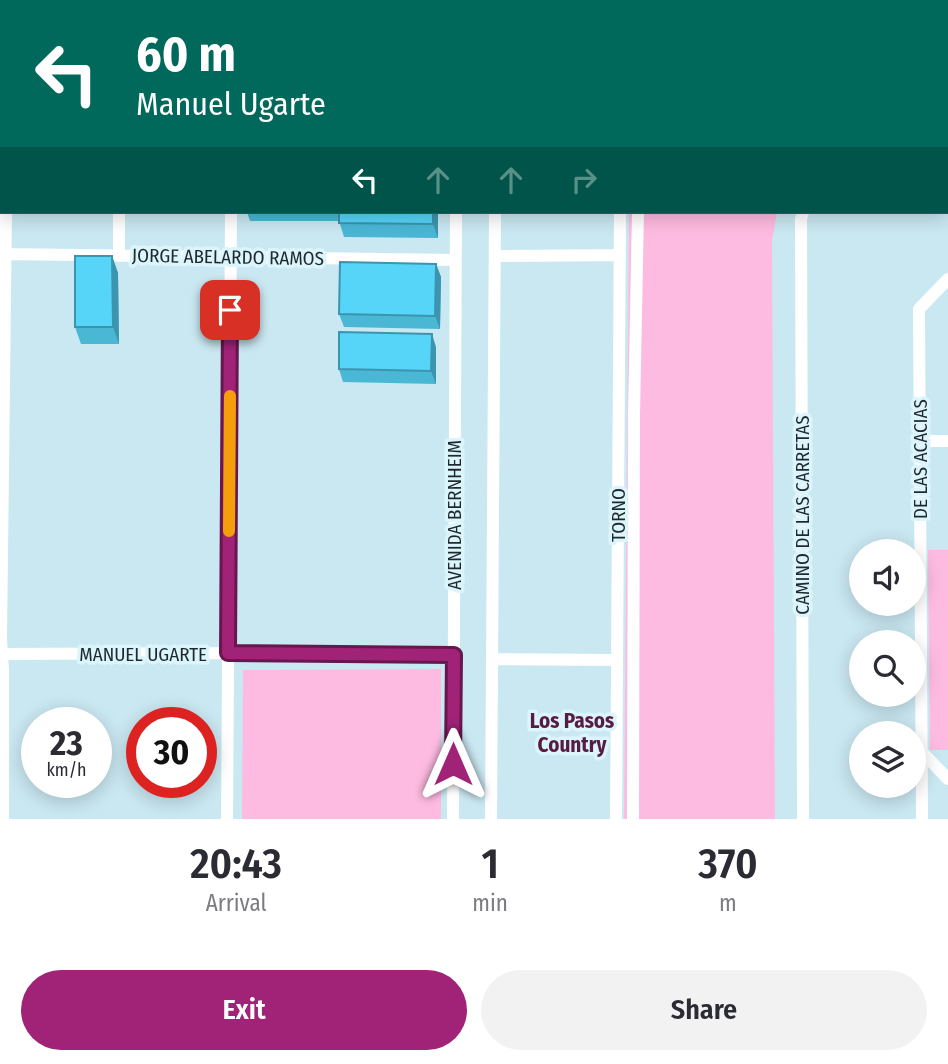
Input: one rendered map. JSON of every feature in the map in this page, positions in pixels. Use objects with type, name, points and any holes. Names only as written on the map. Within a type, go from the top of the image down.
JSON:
[{"type":"street","points":[[3,819],[1,654],[3,254],[6,214]]},
{"type":"street","points":[[119,214],[119,256]]},
{"type":"street","points":[[228,819],[231,214]]},
{"type":"street","name":"AVENIDA BERNHEIM","points":[[453,819],[456,214]]},
{"type":"street","points":[[491,819],[495,214]]},
{"type":"street","name":"TORNO","points":[[616,819],[620,214]]},
{"type":"street","points":[[634,819],[634,429],[638,214]]},
{"type":"street","name":"CAMINO DE LAS CARRETAS","points":[[803,214],[803,819]]},
{"type":"street","name":"JORGE ABELARDO RAMOS","points":[[3,254],[456,260]]},
{"type":"street","points":[[495,256],[620,255]]},
{"type":"street","name":"DE LAS ACACIAS","points":[[922,721],[919,309],[948,279]]},
{"type":"street","points":[[920,442],[948,441]]},
{"type":"street","name":"MANUEL UGARTE","points":[[1,654],[454,655]]},
{"type":"street","points":[[492,659],[617,660]]},
{"type":"street","points":[[926,756],[948,779]]},
{"type":"street","name":"DE LAS ACACIAS","points":[[922,798],[922,819]]},
{"type":"shaded area","points":[[629,214],[777,214],[772,241],[775,819],[624,819]]},
{"type":"shaded area","points":[[928,550],[948,550],[948,750],[930,750]]},
{"type":"shaded area","points":[[441,669],[441,819],[242,819],[243,670]]},
{"type":"building","points":[[339,214],[433,214],[433,224],[339,223]]},
{"type":"building","points":[[75,256],[112,256],[113,327],[75,327]]},
{"type":"building","points":[[340,262],[436,264],[435,316],[339,314]]},
{"type":"building","points":[[339,332],[432,334],[431,371],[339,369]]},
{"type":"slow traffic","points":[[229,531],[230,396]]},
{"type":"district","name":"Los Pasos Country","points":[[572,733]]},
{"type":"route","points":[[230,310],[228,653],[454,655],[453,764]]}]
